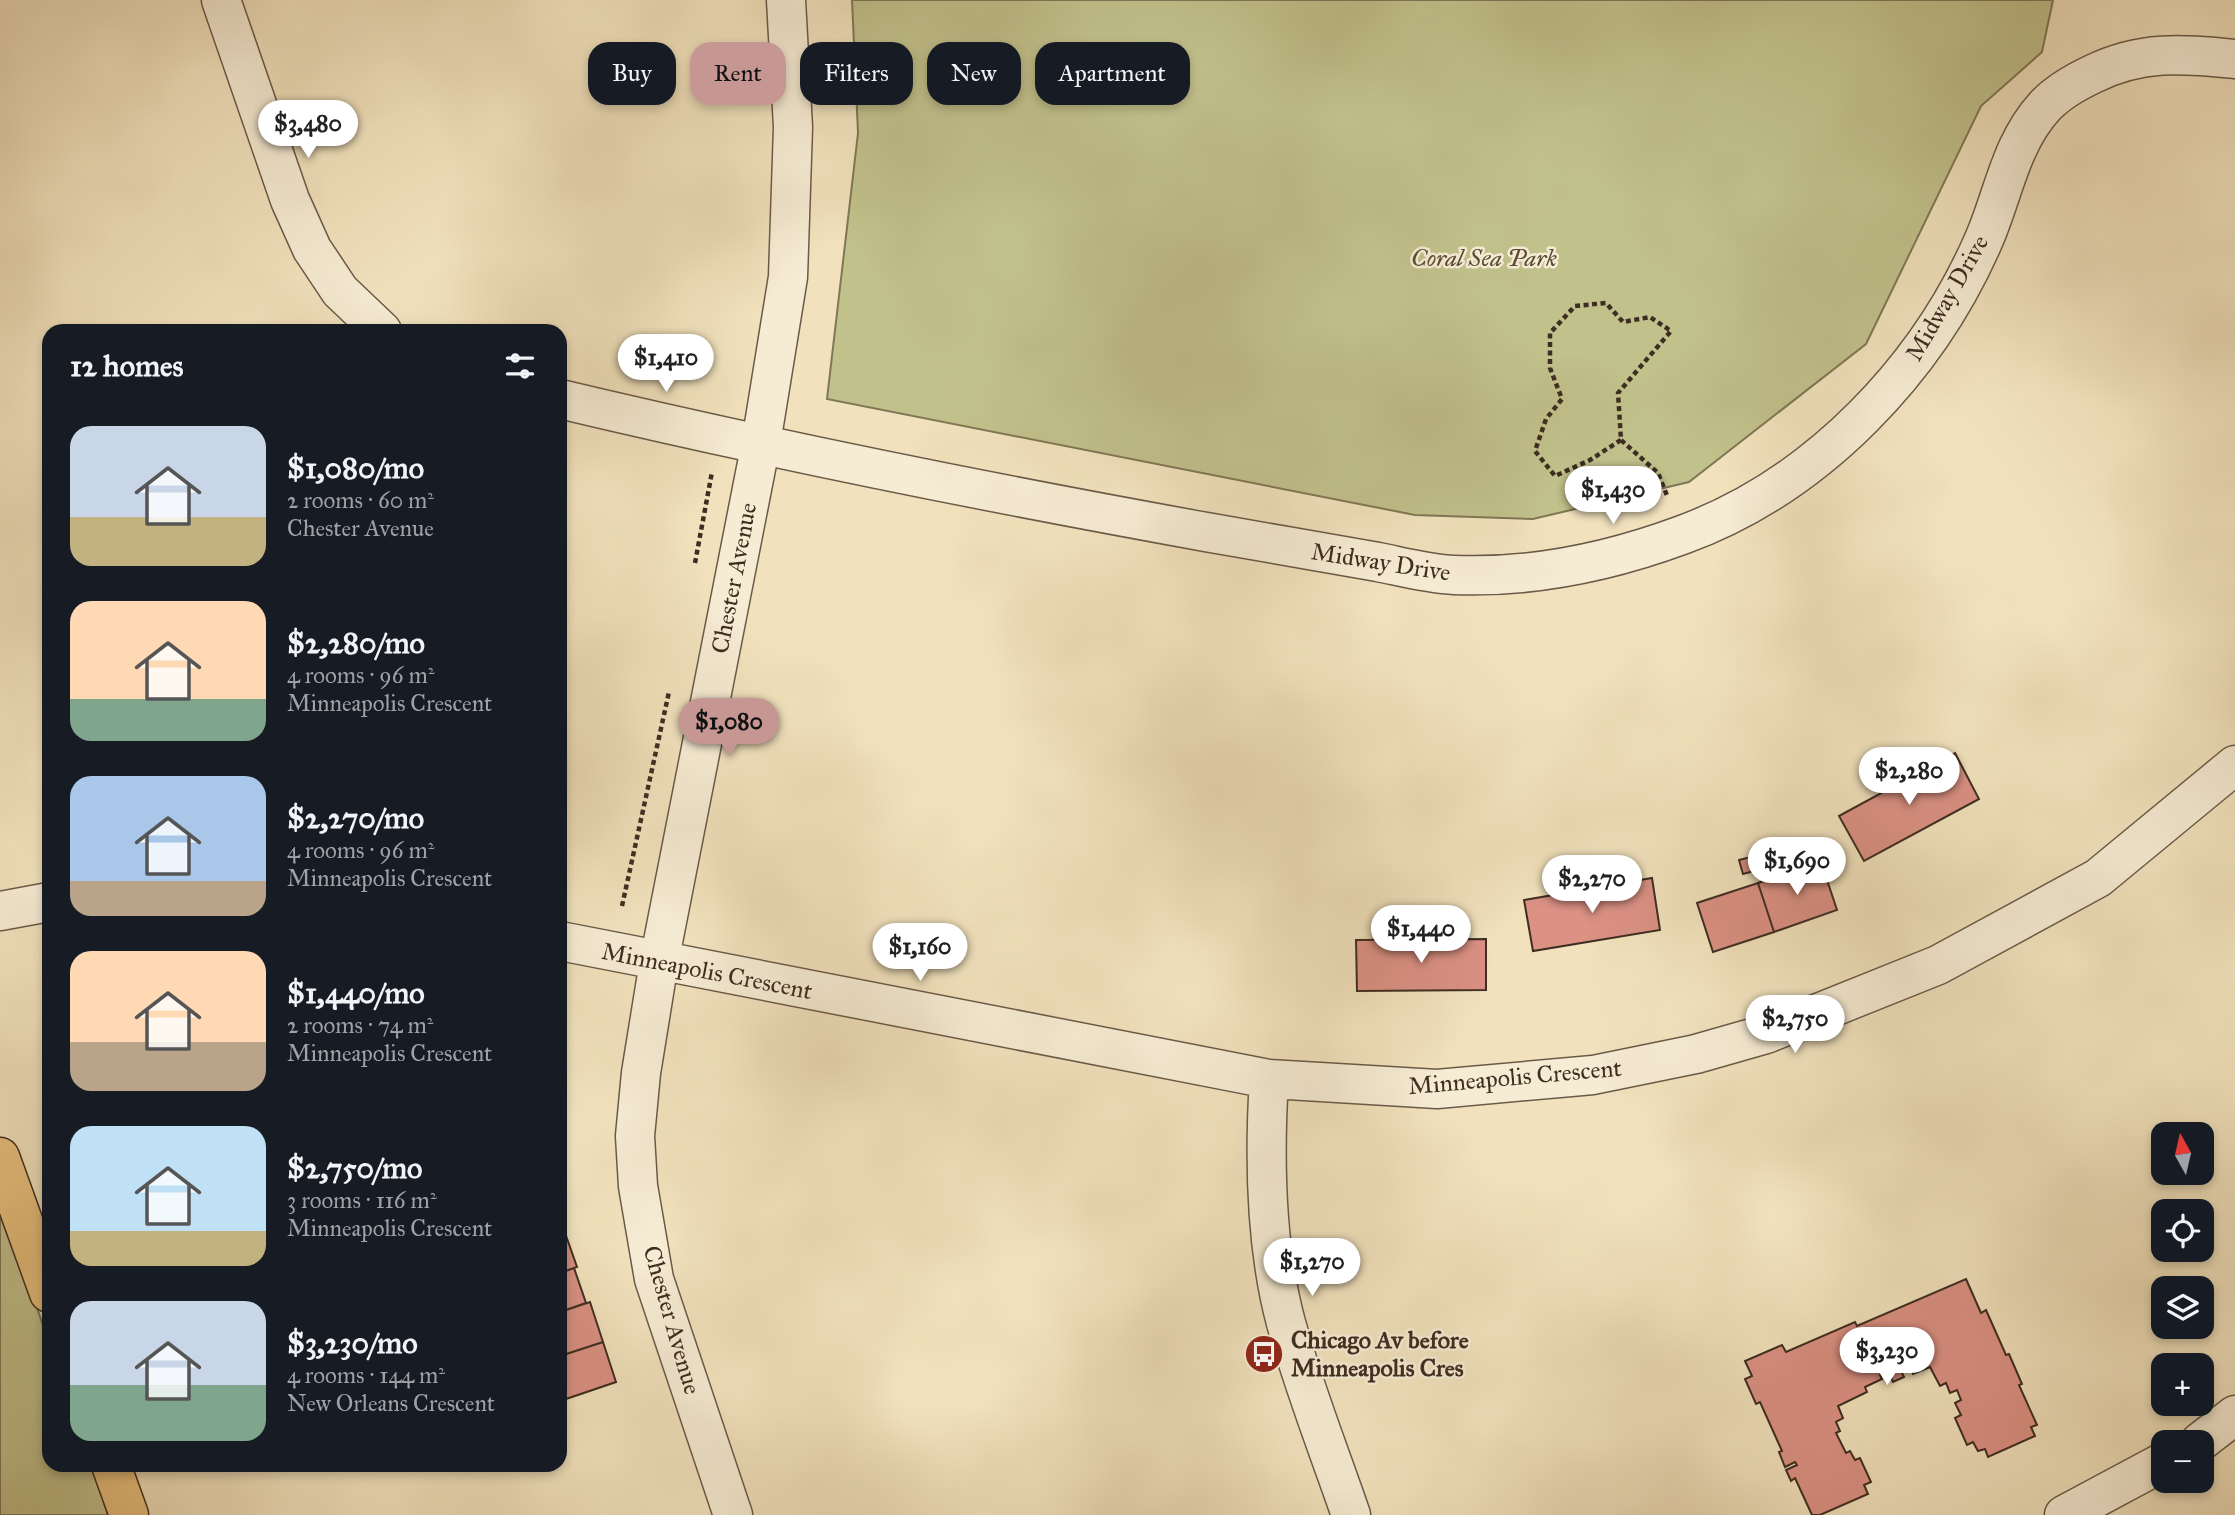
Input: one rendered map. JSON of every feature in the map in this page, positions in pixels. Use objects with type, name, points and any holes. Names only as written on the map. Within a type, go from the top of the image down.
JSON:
[{"type":"main road","points":[[0,1157],[42,1274]]},
{"type":"main road","points":[[114,1472],[129,1515]]},
{"type":"street","points":[[221,0],[290,200],[312,249],[340,291],[375,324]]},
{"type":"street","name":"Chester Avenue","points":[[733,1515],[654,1279],[638,1186],[635,1136],[641,1073],[659,962],[761,443],[788,277],[793,127],[786,0]]},
{"type":"street","name":"Midway Drive","points":[[567,401],[1092,511],[1452,575],[1554,570],[1617,556],[1730,516],[1768,494],[1813,462],[1891,386],[1925,344],[1985,236],[2018,145],[2048,102],[2077,81],[2118,62],[2151,55],[2173,54],[2235,59]]},
{"type":"street","name":"Minneapolis Crescent","points":[[567,942],[1269,1079],[1437,1089],[1593,1075],[1696,1054],[1766,1034],[1938,965],[2087,884],[2235,765]]},
{"type":"street","points":[[0,911],[42,903]]},
{"type":"street","points":[[1269,1079],[1267,1184],[1274,1252],[1286,1321],[1351,1515]]},
{"type":"street","points":[[2214,1431],[2235,1415]]},
{"type":"street","points":[[2064,1515],[2151,1468]]},
{"type":"path","points":[[1621,440],[1590,460],[1555,476],[1535,451],[1546,419],[1562,399],[1550,368],[1550,333],[1575,306],[1606,303],[1623,322],[1650,317],[1671,331],[1618,393],[1621,440],[1658,473],[1681,535]]},
{"type":"green space","name":"Coral Sea Park","points":[[852,0],[2053,0],[2042,52],[1981,106],[1866,344],[1689,482],[1533,519],[1415,515],[827,399],[858,133],[857,105],[913,105],[913,42],[854,42]]},
{"type":"green space","points":[[0,1200],[42,1323],[42,1472],[93,1472],[108,1515],[0,1515]]},
{"type":"building","points":[[1955,753],[1979,799],[1864,861],[1839,816]]},
{"type":"building","points":[[1761,854],[1765,867],[1754,871],[1751,857]]},
{"type":"building","points":[[1751,857],[1754,871],[1743,874],[1739,860]]},
{"type":"building","points":[[1821,862],[1837,910],[1774,932],[1758,883]]},
{"type":"building","points":[[1652,878],[1660,930],[1533,951],[1524,900]]},
{"type":"building","points":[[1758,883],[1774,932],[1713,952],[1697,903]]},
{"type":"building","points":[[1486,939],[1486,990],[1357,991],[1356,940]]},
{"type":"building","points":[[567,1239],[577,1267],[567,1271]]},
{"type":"building","points":[[574,1268],[586,1303],[567,1310],[567,1270]]},
{"type":"building","points":[[1966,1279],[1981,1313],[1986,1310],[2006,1355],[2009,1354],[2037,1425],[2031,1427],[2035,1436],[1988,1457],[1985,1449],[1978,1451],[1973,1442],[1967,1445],[1955,1418],[1961,1415],[1955,1403],[1961,1400],[1957,1390],[1950,1393],[1946,1383],[1940,1386],[1930,1367],[1913,1374],[1910,1366],[1901,1371],[1904,1377],[1893,1382],[1888,1371],[1880,1375],[1882,1379],[1865,1387],[1867,1392],[1838,1406],[1843,1418],[1836,1422],[1840,1431],[1836,1433],[1846,1453],[1850,1451],[1855,1460],[1860,1458],[1871,1482],[1864,1485],[1868,1494],[1820,1515],[1812,1515],[1795,1478],[1791,1481],[1786,1470],[1797,1465],[1795,1462],[1785,1467],[1779,1452],[1782,1451],[1760,1402],[1756,1404],[1745,1379],[1752,1376],[1745,1361],[1782,1345],[1786,1352],[1855,1322],[1857,1326]]},
{"type":"building","points":[[590,1302],[603,1342],[567,1354],[567,1310]]},
{"type":"building","points":[[603,1342],[616,1382],[567,1399],[567,1354]]},
{"type":"place","name":"Chicago Av before Minneapolis Cres","points":[[1264,1354]]}]
